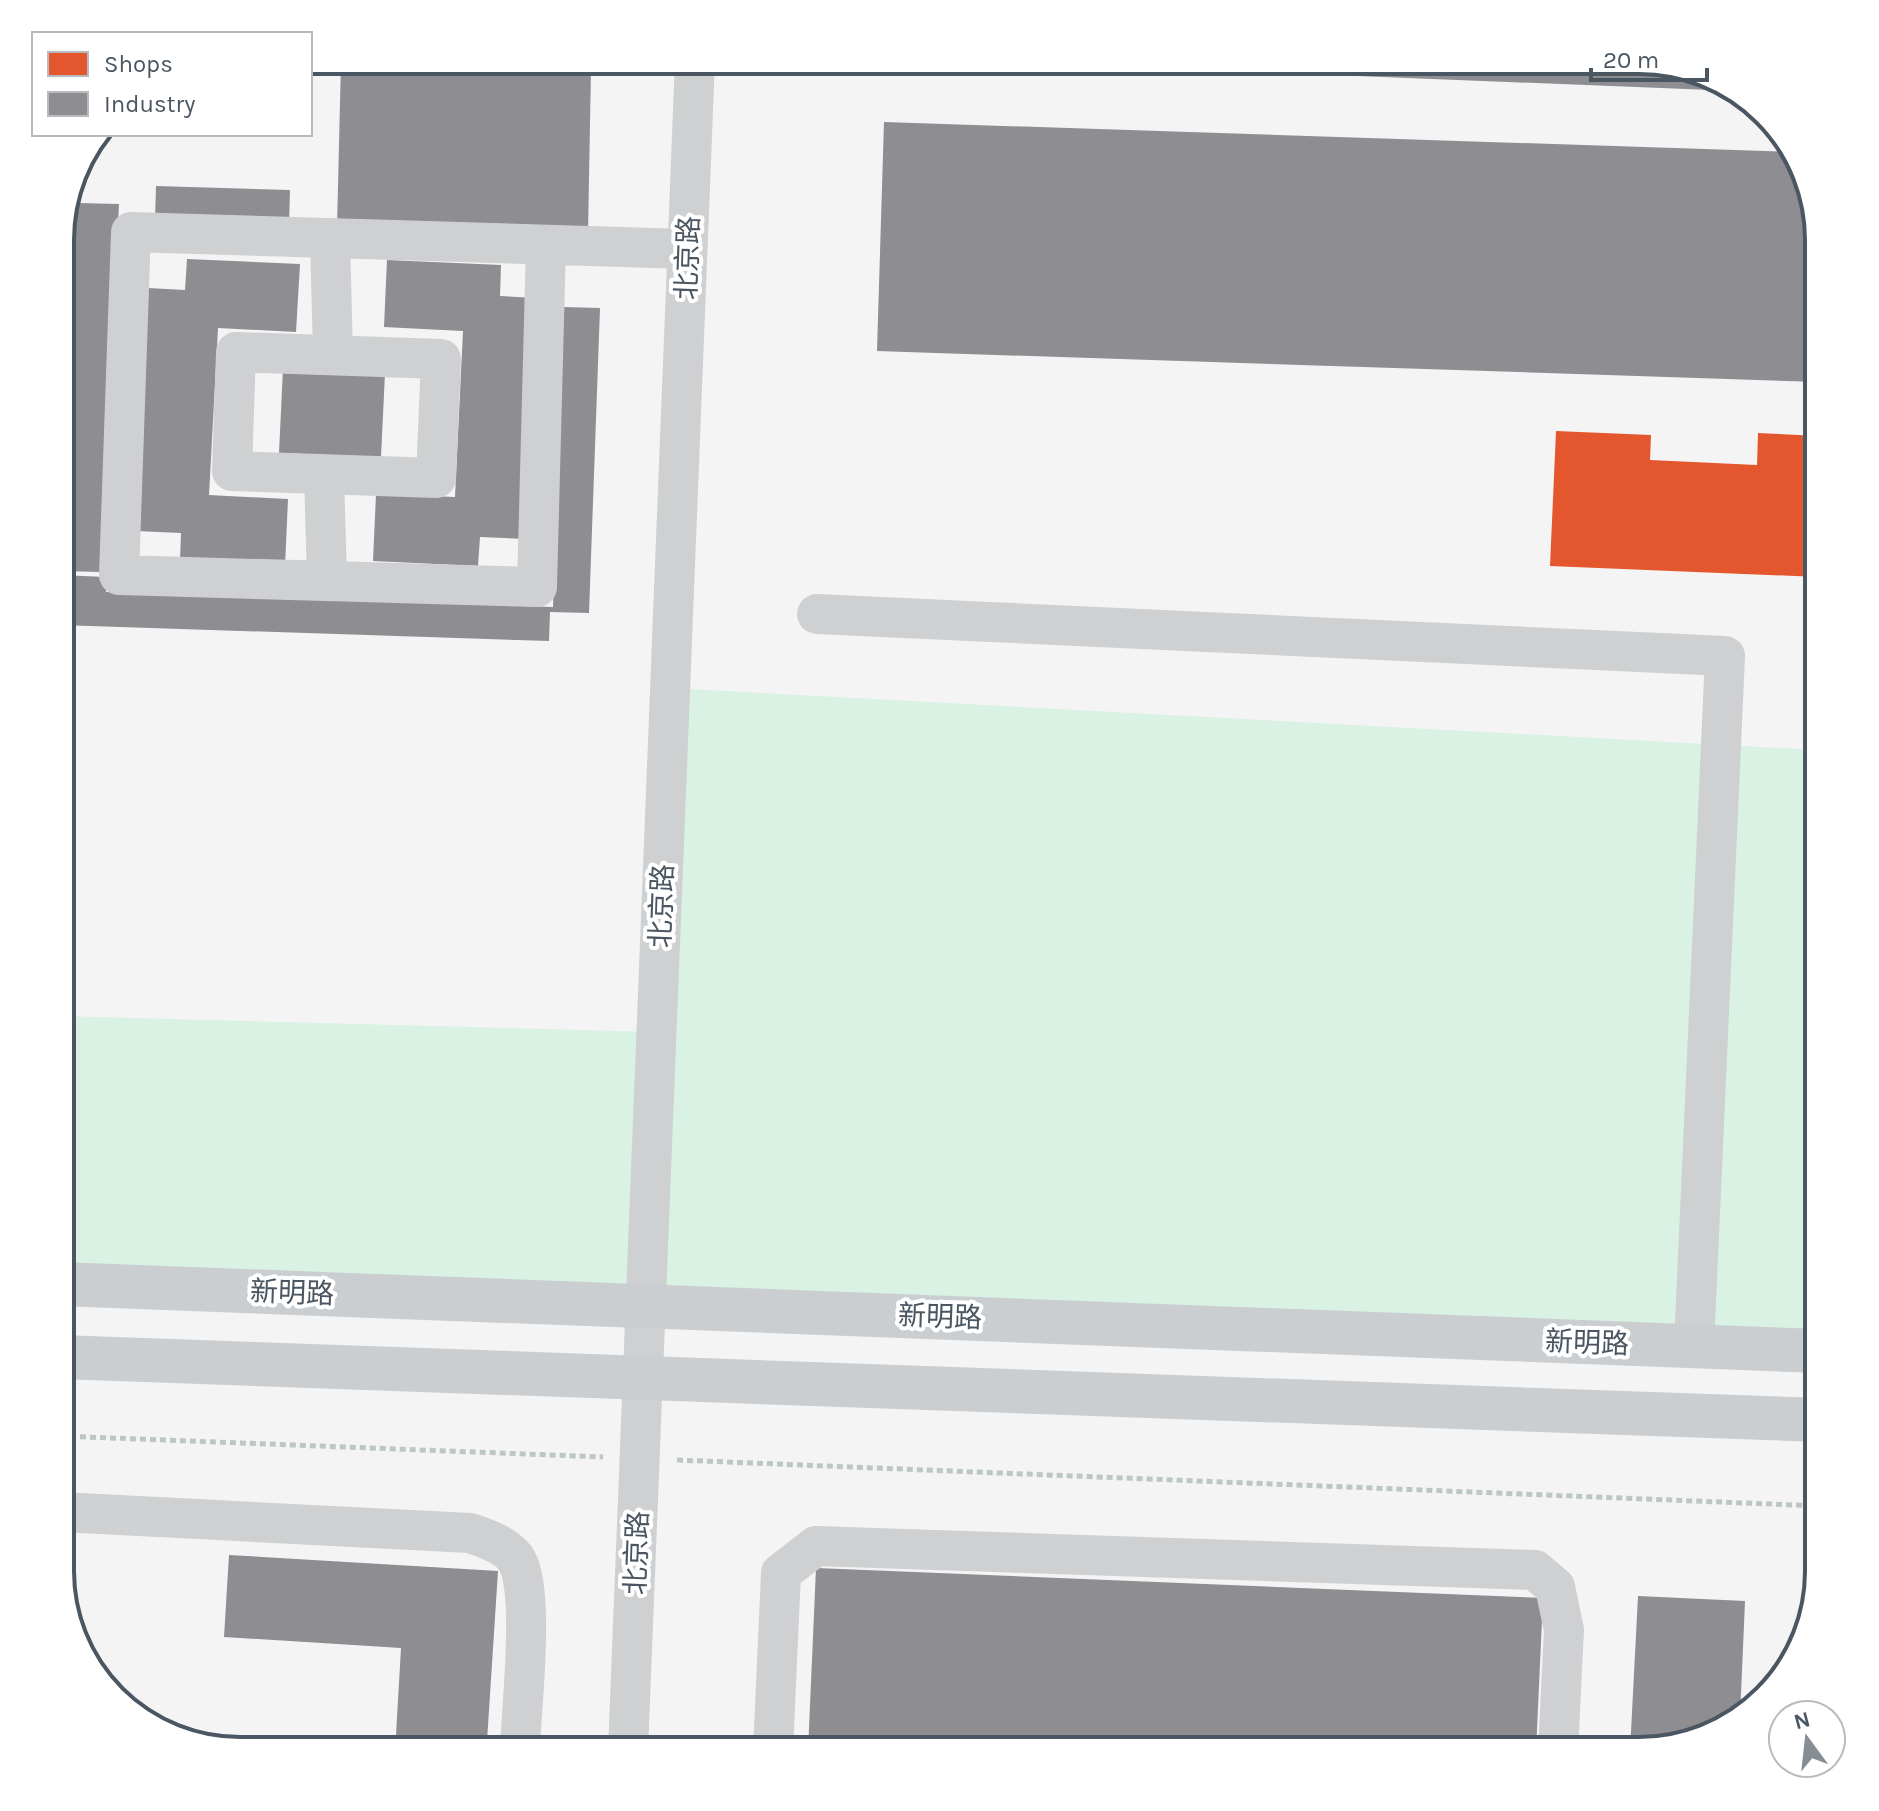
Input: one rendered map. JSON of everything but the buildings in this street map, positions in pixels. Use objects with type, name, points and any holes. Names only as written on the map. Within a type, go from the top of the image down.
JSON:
[{"type":"main road","name":"新明路","points":[[74,1285],[1805,1350]]},
{"type":"main road","points":[[74,1358],[1805,1420]]},
{"type":"street","name":"北京路","points":[[629,1737],[694,74]]},
{"type":"street","points":[[546,245],[537,587],[119,575],[131,232],[687,249]]},
{"type":"street","points":[[330,238],[333,355]]},
{"type":"street","points":[[236,352],[333,355],[441,359],[436,478],[232,471],[236,352]]},
{"type":"street","points":[[324,475],[327,580]]},
{"type":"street","points":[[817,614],[1725,656],[1694,1346]]},
{"type":"street","points":[[74,1513],[470,1533],[492,1541],[517,1560],[526,1601],[521,1737]]},
{"type":"street","points":[[774,1737],[781,1573],[816,1546],[1535,1570],[1555,1587],[1564,1630],[1559,1737]]},
{"type":"path","points":[[74,1437],[1805,1505]]},
{"type":"green space","points":[[669,688],[1805,749],[1805,1350],[74,1285],[74,1016],[656,1032]]}]
